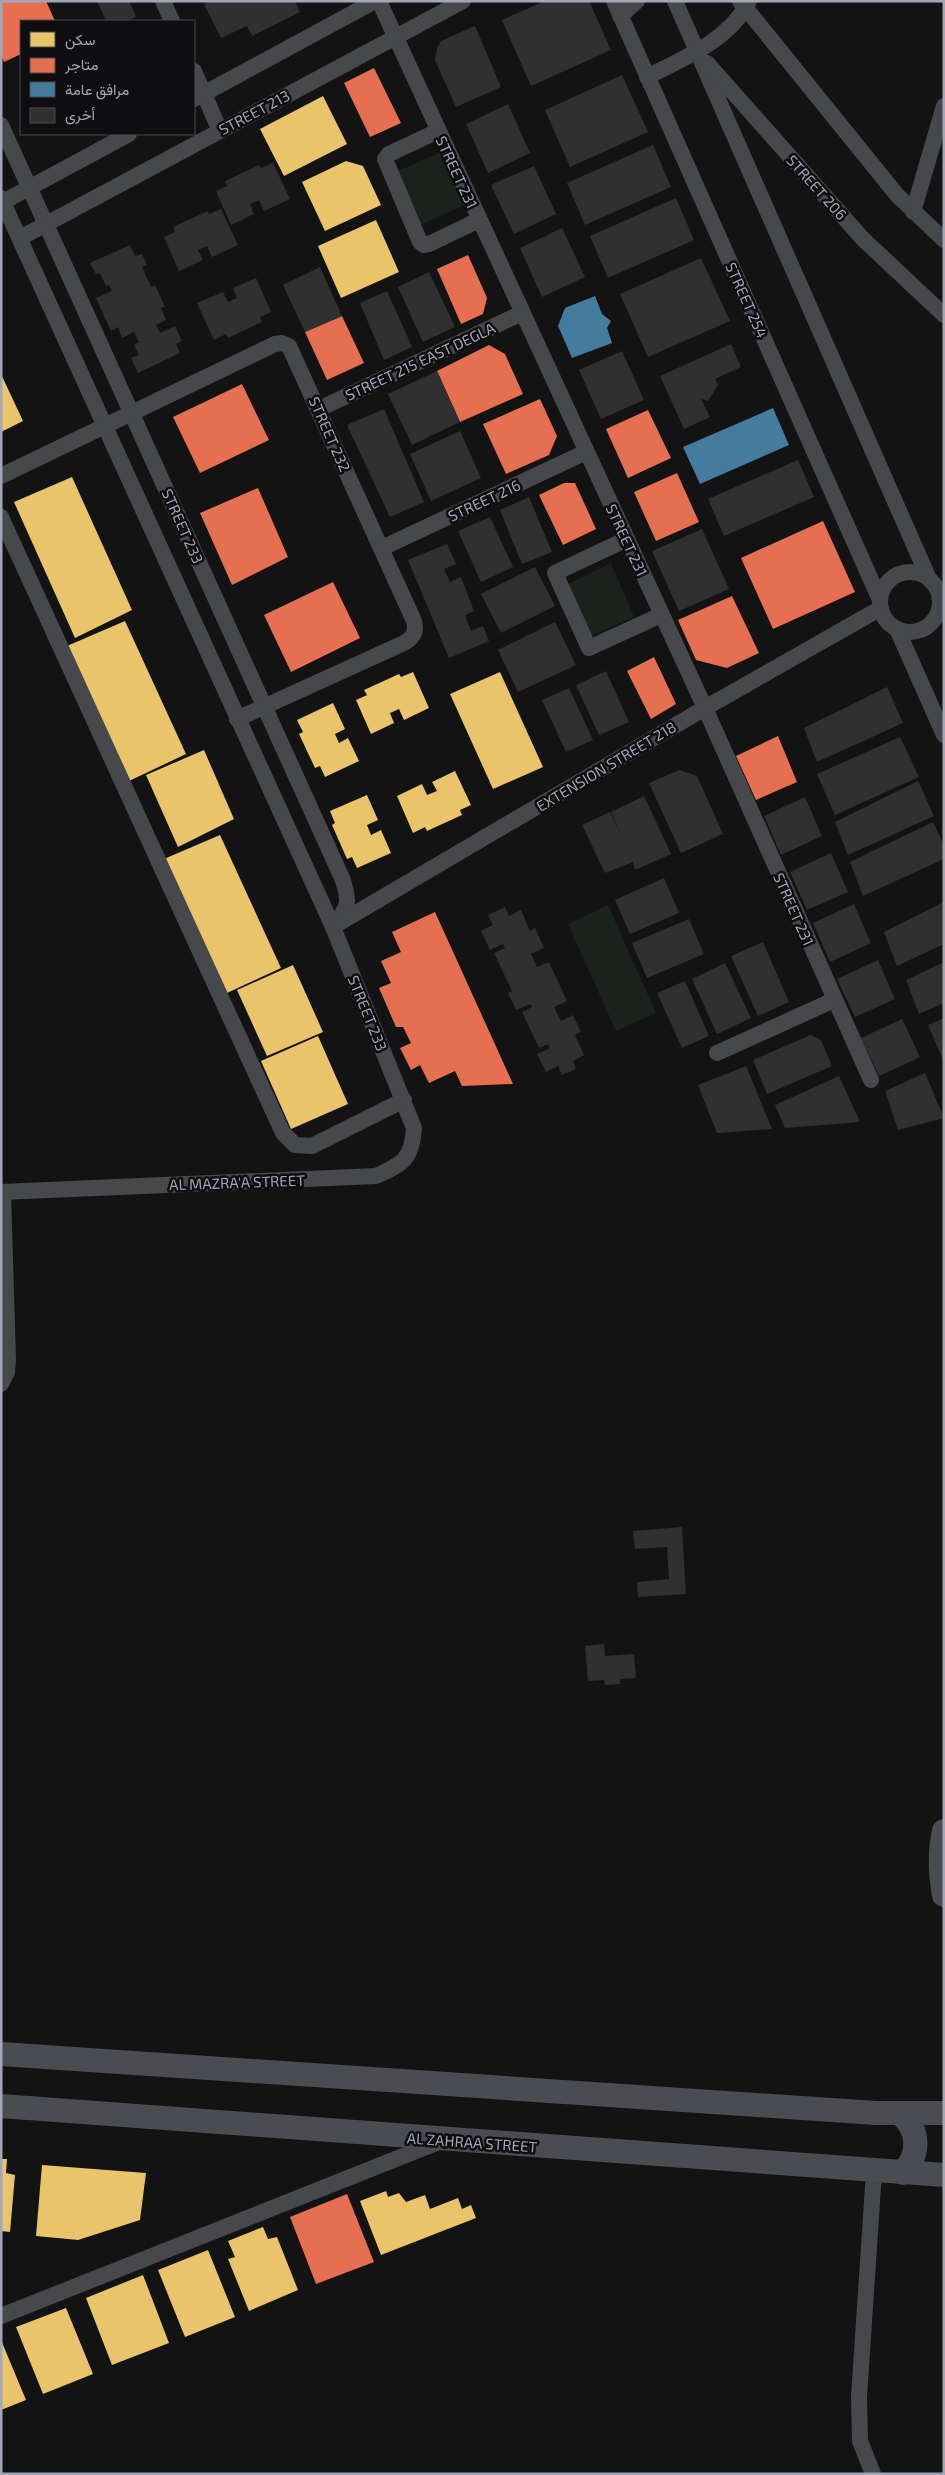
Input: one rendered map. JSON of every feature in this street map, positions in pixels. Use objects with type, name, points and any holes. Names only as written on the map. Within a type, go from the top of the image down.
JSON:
[{"type":"main road","points":[[944,1831],[940,1865],[944,1895]]},
{"type":"main road","points":[[1,2054],[901,2114],[944,2113]]},
{"type":"main road","name":"AL ZAHRAA STREET","points":[[1,2106],[874,2172],[944,2175]]},
{"type":"main road","points":[[901,2114],[915,2132],[917,2143],[915,2154],[903,2173]]},
{"type":"street","points":[[163,1],[172,20]]},
{"type":"street","points":[[199,96],[377,1]]},
{"type":"street","name":"STREET 231","points":[[377,1],[662,614],[871,1080]]},
{"type":"street","name":"STREET 213","points":[[20,238],[463,1]]},
{"type":"street","name":"STREET 254","points":[[614,1],[880,604]]},
{"type":"street","points":[[620,16],[637,1]]},
{"type":"street","points":[[675,1],[935,578],[941,610],[924,628],[906,631],[897,629],[890,624],[880,604],[886,585],[898,575],[914,572],[935,578]]},
{"type":"street","points":[[647,77],[697,52],[724,33],[745,4],[897,195],[944,240]]},
{"type":"street","name":"STREET 206","points":[[697,52],[863,239],[944,315]]},
{"type":"street","points":[[195,76],[199,96],[220,131]]},
{"type":"street","points":[[913,212],[944,106]]},
{"type":"street","name":"STREET 233","points":[[1,125],[348,893],[348,907],[333,927]]},
{"type":"street","points":[[438,131],[389,154],[385,159],[420,242],[424,245],[429,244],[479,220]]},
{"type":"street","points":[[2,200],[30,188],[128,135]]},
{"type":"street","name":"STREET 233","points":[[2,200],[333,927],[404,1100]]},
{"type":"street","name":"STREET 215 EAST DEGLA","points":[[319,409],[522,313]]},
{"type":"street","name":"STREET 232","points":[[1,476],[278,343],[286,344],[292,349],[416,627],[412,637],[404,643],[237,719]]},
{"type":"street","name":"STREET 216","points":[[382,548],[586,452]]},
{"type":"street","points":[[1,517],[283,1133],[295,1144],[312,1146],[404,1100]]},
{"type":"street","points":[[627,539],[554,572],[589,648],[662,614]]},
{"type":"street","name":"EXTENSION STREET 218","points":[[333,927],[880,604]]},
{"type":"street","points":[[897,629],[944,735]]},
{"type":"street","points":[[717,1053],[834,1000]]},
{"type":"street","name":"AL MAZRA'A STREET","points":[[2,1192],[376,1176],[400,1165],[413,1147],[414,1128],[404,1100]]},
{"type":"street","points":[[1,1384],[7,1372],[8,1360],[2,1192]]},
{"type":"street","points":[[1,2316],[444,2139]]},
{"type":"street","points":[[873,2474],[860,2441],[859,2397],[874,2172]]},
{"type":"shaded area","points":[[441,152],[465,205],[420,225],[396,172]]},
{"type":"shaded area","points":[[611,563],[634,617],[589,637],[566,585]]},
{"type":"shaded area","points":[[608,905],[656,1013],[616,1031],[568,924]]},
{"type":"building: سكن","points":[[323,96],[347,144],[284,176],[260,129]]},
{"type":"building: سكن","points":[[346,161],[363,166],[381,205],[325,231],[302,182]]},
{"type":"building: سكن","points":[[376,220],[399,272],[341,298],[318,246]]},
{"type":"building: سكن","points":[[1,374],[23,421],[1,432]]},
{"type":"building: سكن","points":[[72,477],[132,610],[75,638],[14,502]]},
{"type":"building: سكن","points":[[125,621],[186,754],[129,781],[67,646]]},
{"type":"building: سكن","points":[[413,672],[429,708],[404,720],[399,709],[390,713],[394,723],[371,734],[356,700],[367,695],[364,690],[399,674],[401,677]]},
{"type":"building: سكن","points":[[500,672],[543,767],[493,789],[450,694]]},
{"type":"building: سكن","points":[[333,703],[345,729],[335,734],[339,743],[348,738],[359,761],[325,777],[320,766],[315,768],[299,734],[303,732],[297,720]]},
{"type":"building: سكن","points":[[204,750],[234,819],[178,847],[146,775]]},
{"type":"building: سكن","points":[[455,771],[471,805],[460,810],[462,815],[427,831],[425,827],[413,833],[397,796],[422,784],[427,795],[437,791],[432,782]]},
{"type":"building: سكن","points":[[367,795],[378,820],[367,825],[371,835],[381,830],[391,853],[357,868],[352,857],[347,859],[332,825],[335,823],[330,811]]},
{"type":"building: سكن","points":[[220,835],[281,968],[227,993],[164,859]]},
{"type":"building: سكن","points":[[293,965],[323,1032],[267,1056],[237,990]]},
{"type":"building: سكن","points":[[318,1036],[348,1104],[291,1129],[261,1061]]},
{"type":"building: سكن","points":[[1,2159],[7,2159],[6,2173],[15,2175],[10,2232],[1,2231]]},
{"type":"building: سكن","points":[[42,2165],[146,2173],[140,2220],[78,2240],[36,2236]]},
{"type":"building: سكن","points":[[386,2191],[388,2197],[399,2193],[406,2202],[425,2195],[430,2209],[458,2198],[462,2209],[471,2205],[476,2218],[381,2255],[360,2201]]},
{"type":"building: سكن","points":[[263,2227],[268,2239],[277,2237],[298,2290],[249,2311],[228,2259],[235,2257],[228,2241]]},
{"type":"building: سكن","points":[[208,2250],[235,2317],[185,2337],[158,2270]]},
{"type":"building: سكن","points":[[143,2275],[169,2343],[112,2365],[86,2298]]},
{"type":"building: سكن","points":[[66,2308],[93,2374],[43,2394],[16,2327]]},
{"type":"building: سكن","points":[[1,2340],[26,2400],[1,2410]]},
{"type":"building: متاجر","points":[[1,1],[46,1],[55,20],[20,20],[20,54],[4,62],[1,55]]},
{"type":"building: متاجر","points":[[374,68],[401,123],[370,137],[344,83]]},
{"type":"building: متاجر","points":[[468,255],[487,298],[483,314],[461,324],[437,269]]},
{"type":"building: متاجر","points":[[342,316],[364,363],[327,380],[305,332]]},
{"type":"building: متاجر","points":[[489,345],[505,354],[523,394],[460,422],[437,371]]},
{"type":"building: متاجر","points":[[242,384],[269,440],[200,473],[173,417]]},
{"type":"building: متاجر","points":[[540,399],[557,436],[549,455],[506,474],[483,424]]},
{"type":"building: متاجر","points":[[648,410],[671,458],[628,478],[606,429]]},
{"type":"building: متاجر","points":[[677,473],[699,522],[656,541],[634,492]]},
{"type":"building: متاجر","points":[[564,483],[575,483],[596,529],[563,545],[539,495]]},
{"type":"building: متاجر","points":[[258,488],[288,557],[232,585],[200,513]]},
{"type":"building: متاجر","points":[[823,521],[855,592],[773,629],[741,558]]},
{"type":"building: متاجر","points":[[333,582],[360,638],[291,672],[264,615]]},
{"type":"building: متاجر","points":[[732,596],[759,653],[727,668],[696,660],[678,620]]},
{"type":"building: متاجر","points":[[654,657],[676,704],[651,719],[627,671]]},
{"type":"building: متاجر","points":[[778,736],[797,782],[756,800],[736,756]]},
{"type":"building: متاجر","points":[[435,912],[513,1084],[462,1086],[455,1071],[429,1083],[420,1065],[411,1070],[400,1048],[411,1043],[403,1027],[396,1027],[379,988],[391,983],[381,961],[401,952],[392,932]]},
{"type":"building: متاجر","points":[[347,2194],[374,2262],[316,2284],[290,2217]]},
{"type":"building: مرافق عامة","points":[[595,296],[602,314],[611,321],[607,328],[612,343],[572,358],[558,326],[565,308]]},
{"type":"building: مرافق عامة","points":[[773,408],[789,445],[700,484],[683,447]]},
{"type":"building: أخرى","points":[[97,1],[129,1],[136,17],[129,20],[106,20]]},
{"type":"building: أخرى","points":[[210,1],[295,1],[300,12],[252,36],[247,26],[221,38],[204,4]]},
{"type":"building: أخرى","points":[[545,1],[589,1],[611,50],[531,86],[502,20]]},
{"type":"building: أخرى","points":[[475,26],[501,87],[456,107],[435,60],[437,48],[441,41]]},
{"type":"building: أخرى","points":[[622,75],[648,132],[570,167],[545,110]]},
{"type":"building: أخرى","points":[[508,104],[530,153],[488,173],[466,124]]},
{"type":"building: أخرى","points":[[653,145],[671,187],[585,225],[567,183]]},
{"type":"building: أخرى","points":[[273,163],[290,199],[264,211],[259,200],[250,204],[254,214],[231,225],[216,191],[227,186],[225,181],[259,165],[261,168]]},
{"type":"building: أخرى","points":[[534,166],[556,214],[514,234],[491,185]]},
{"type":"building: أخرى","points":[[676,198],[694,240],[608,278],[590,236]]},
{"type":"building: أخرى","points":[[221,209],[238,245],[212,257],[207,246],[198,250],[203,260],[179,271],[164,237],[175,232],[173,227],[208,211],[209,214]]},
{"type":"building: أخرى","points":[[562,228],[585,277],[542,297],[520,248]]},
{"type":"building: أخرى","points":[[130,245],[135,256],[142,254],[147,265],[142,267],[151,287],[155,285],[165,307],[161,308],[166,320],[156,325],[160,333],[175,326],[182,341],[176,344],[180,353],[138,373],[131,358],[139,355],[134,345],[139,342],[134,332],[122,338],[118,327],[111,331],[96,298],[112,291],[109,285],[106,286],[100,273],[96,274],[90,263]]},
{"type":"building: أخرى","points":[[701,258],[730,321],[648,357],[620,294]]},
{"type":"building: أخرى","points":[[320,267],[342,316],[305,332],[283,285]]},
{"type":"building: أخرى","points":[[429,272],[455,327],[423,342],[398,287]]},
{"type":"building: أخرى","points":[[256,278],[271,312],[260,317],[262,322],[228,338],[226,334],[214,340],[197,303],[223,292],[228,302],[237,298],[233,288]]},
{"type":"building: أخرى","points":[[387,291],[412,347],[384,360],[360,303]]},
{"type":"building: أخرى","points":[[731,344],[741,367],[715,379],[718,385],[708,401],[701,399],[710,417],[684,429],[660,376]]},
{"type":"building: أخرى","points":[[622,351],[644,400],[601,419],[579,370]]},
{"type":"building: أخرى","points":[[437,371],[460,422],[412,445],[388,394]]},
{"type":"building: أخرى","points":[[384,409],[424,502],[390,517],[347,425]]},
{"type":"building: أخرى","points":[[460,431],[481,478],[431,501],[410,454]]},
{"type":"building: أخرى","points":[[798,460],[814,497],[724,536],[708,499]]},
{"type":"building: أخرى","points":[[529,497],[552,552],[522,564],[500,510]]},
{"type":"building: أخرى","points":[[490,517],[513,567],[481,582],[458,531]]},
{"type":"building: أخرى","points":[[702,529],[729,589],[679,611],[652,551]]},
{"type":"building: أخرى","points":[[447,544],[456,564],[444,569],[450,582],[461,577],[474,611],[465,615],[471,631],[483,626],[489,641],[449,658],[408,560]]},
{"type":"building: أخرى","points":[[535,567],[555,606],[501,633],[481,594]]},
{"type":"building: أخرى","points":[[555,622],[576,665],[518,692],[498,650]]},
{"type":"building: أخرى","points":[[606,671],[629,722],[599,735],[576,685]]},
{"type":"building: أخرى","points":[[887,687],[903,723],[817,762],[804,728]]},
{"type":"building: أخرى","points":[[569,688],[593,740],[566,752],[542,700]]},
{"type":"building: أخرى","points":[[900,737],[919,777],[835,815],[817,774]]},
{"type":"building: أخرى","points":[[679,770],[697,776],[723,834],[681,853],[649,783]]},
{"type":"building: أخرى","points":[[918,781],[934,816],[848,855],[835,822]]},
{"type":"building: أخرى","points":[[644,796],[671,854],[635,870],[633,862],[605,873],[582,825],[610,812],[621,835],[611,812]]},
{"type":"building: أخرى","points":[[805,797],[822,836],[781,855],[764,816]]},
{"type":"building: أخرى","points":[[933,822],[944,845],[944,859],[863,896],[850,862]]},
{"type":"building: أخرى","points":[[831,853],[848,892],[807,910],[790,872]]},
{"type":"building: أخرى","points":[[664,878],[679,913],[630,934],[615,900]]},
{"type":"building: أخرى","points":[[944,902],[944,944],[897,966],[884,932]]},
{"type":"building: أخرى","points":[[854,904],[871,943],[830,962],[813,923]]},
{"type":"building: أخرى","points":[[505,907],[509,916],[521,910],[530,931],[535,928],[544,948],[531,954],[537,967],[549,962],[567,1001],[554,1007],[561,1021],[573,1015],[581,1032],[575,1035],[584,1055],[573,1061],[576,1069],[562,1075],[558,1066],[546,1072],[537,1054],[550,1048],[548,1044],[539,1048],[522,1012],[532,1007],[531,1004],[516,1010],[508,993],[512,991],[494,953],[505,948],[503,944],[490,950],[481,931],[493,925],[488,915]]},
{"type":"building: أخرى","points":[[689,919],[704,954],[647,978],[632,943]]},
{"type":"building: أخرى","points":[[763,942],[789,1002],[758,1016],[731,956]]},
{"type":"building: أخرى","points":[[878,960],[895,999],[855,1017],[837,979]]},
{"type":"building: أخرى","points":[[944,962],[944,1003],[919,1014],[906,980]]},
{"type":"building: أخرى","points":[[725,963],[751,1018],[717,1034],[692,979]]},
{"type":"building: أخرى","points":[[685,981],[709,1036],[682,1048],[657,993]]},
{"type":"building: أخرى","points":[[944,1018],[944,1062],[928,1025]]},
{"type":"building: أخرى","points":[[902,1019],[920,1057],[879,1076],[861,1038]]},
{"type":"building: أخرى","points":[[811,1035],[821,1040],[832,1066],[767,1094],[753,1060]]},
{"type":"building: أخرى","points":[[746,1066],[772,1129],[717,1133],[698,1085]]},
{"type":"building: أخرى","points":[[925,1073],[944,1118],[898,1130],[885,1091]]},
{"type":"building: أخرى","points":[[839,1076],[860,1122],[785,1128],[775,1105]]},
{"type":"building: أخرى","points":[[682,1527],[686,1594],[638,1597],[637,1582],[669,1579],[667,1547],[635,1549],[633,1531]]},
{"type":"building: أخرى","points":[[604,1644],[605,1656],[634,1654],[636,1678],[620,1679],[620,1684],[605,1685],[604,1680],[588,1681],[585,1646]]}]
